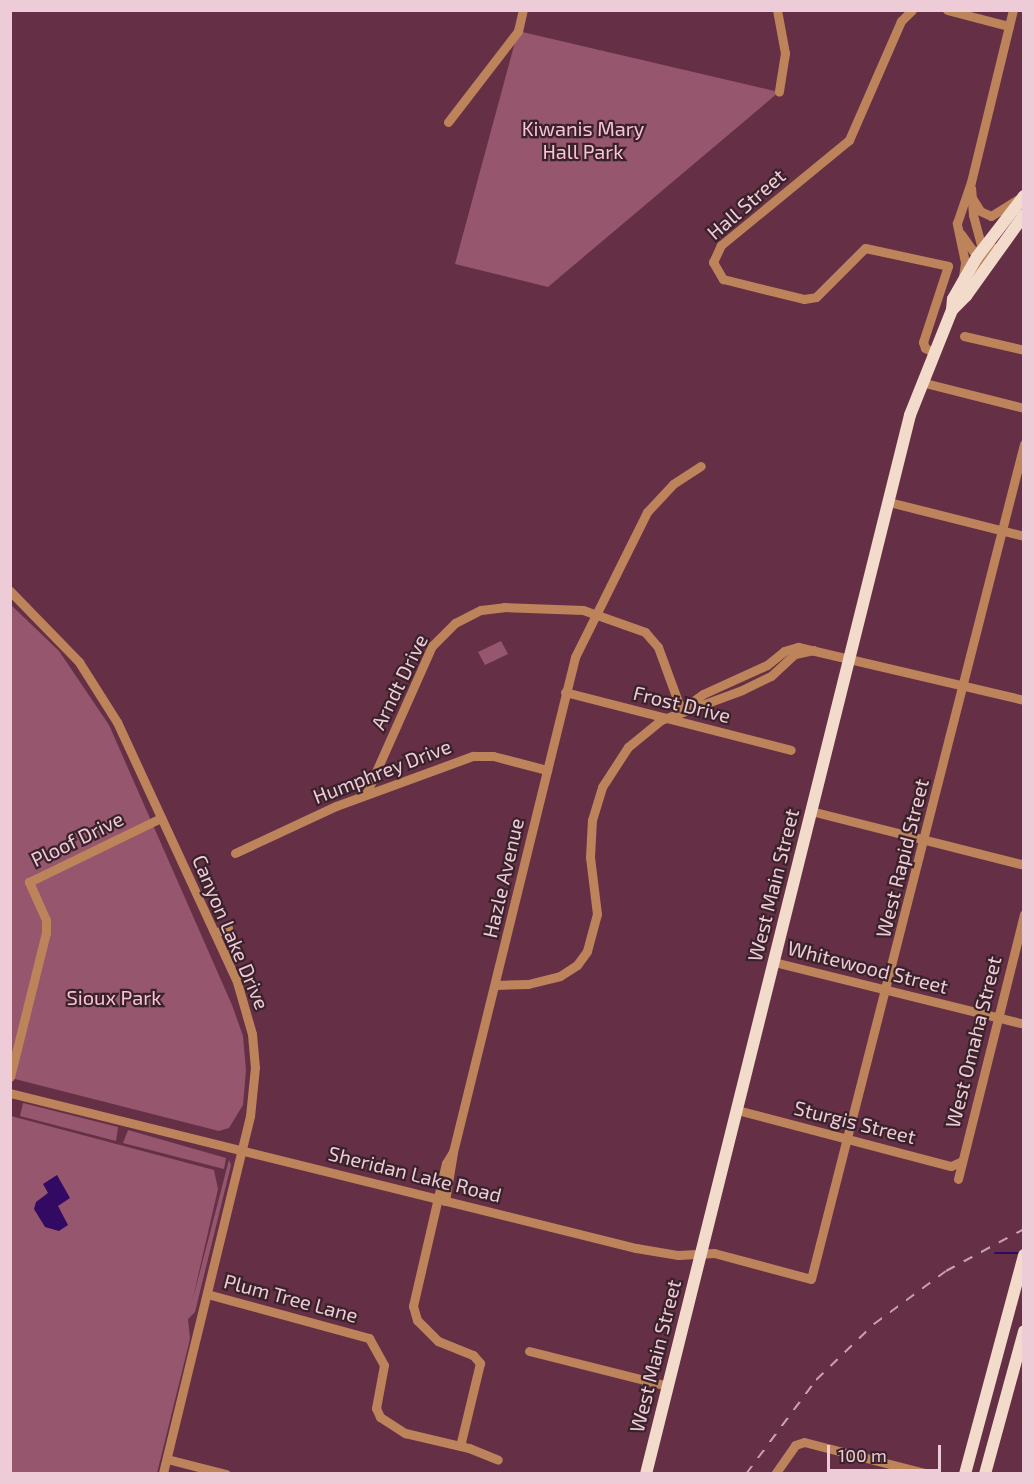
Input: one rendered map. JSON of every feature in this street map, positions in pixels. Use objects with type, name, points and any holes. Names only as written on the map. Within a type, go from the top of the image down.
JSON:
[{"type":"main road","points":[[959,287],[1023,196]]},
{"type":"main road","points":[[956,307],[1023,215]]},
{"type":"main road","name":"West Main Street","points":[[646,1473],[889,502],[921,382],[933,352],[956,307],[959,287]]},
{"type":"main road","points":[[966,1473],[1023,1255]]},
{"type":"main road","points":[[985,1473],[1023,1331]]},
{"type":"street","points":[[448,122],[518,31],[524,10]]},
{"type":"street","points":[[777,10],[785,53],[778,92]]},
{"type":"street","name":"Hall Street","points":[[912,10],[900,21],[849,140],[721,245],[713,262],[718,274],[728,281],[809,299],[820,293],[861,250],[874,247],[948,266],[923,345],[933,352]]},
{"type":"street","points":[[947,10],[1009,26]]},
{"type":"street","points":[[1000,247],[983,251],[973,250],[967,244],[957,223],[971,182],[1013,10]]},
{"type":"street","points":[[971,182],[971,195],[983,251]]},
{"type":"street","points":[[971,195],[980,211],[991,216],[1023,196]]},
{"type":"street","name":"West Main Street","points":[[957,223],[965,262],[959,287]]},
{"type":"street","name":"West Main Street","points":[[956,307],[982,261],[983,251]]},
{"type":"street","points":[[938,303],[956,307]]},
{"type":"street","points":[[964,336],[1023,350]]},
{"type":"street","points":[[921,382],[1023,408]]},
{"type":"street","name":"West Rapid Street","points":[[811,1279],[887,991],[1023,444]]},
{"type":"street","name":"Hazle Avenue","points":[[460,1446],[480,1363],[473,1355],[443,1344],[428,1332],[417,1320],[413,1306],[441,1200],[446,1163],[453,1152],[496,985],[565,692],[594,615],[651,507],[679,479],[701,466]]},
{"type":"street","points":[[889,502],[1023,536]]},
{"type":"street","name":"Canyon Lake Drive","points":[[10,591],[58,638],[99,691],[215,933],[246,1007],[254,1046],[254,1092],[243,1149],[164,1473]]},
{"type":"street","name":"Arndt Drive","points":[[366,794],[428,655],[455,623],[474,612],[496,607],[578,610],[645,632],[654,639],[681,710]]},
{"type":"street","points":[[496,985],[555,978],[573,969],[583,958],[596,922],[590,846],[598,798],[628,747],[665,718],[704,694],[767,665],[790,648],[814,650],[850,658],[1023,700]]},
{"type":"street","points":[[681,710],[721,700],[771,676],[795,654],[814,650]]},
{"type":"street","name":"Frost Drive","points":[[565,692],[791,750]]},
{"type":"street","name":"Humphrey Drive","points":[[235,853],[366,794],[477,755],[547,770]]},
{"type":"street","points":[[812,811],[1023,865]]},
{"type":"street","name":"Ploof Drive","points":[[10,1077],[46,933],[46,920],[29,882],[161,818]]},
{"type":"street","name":"West Omaha Street","points":[[958,1179],[1023,914]]},
{"type":"street","points":[[215,933],[228,928]]},
{"type":"street","points":[[225,956],[238,951]]},
{"type":"street","name":"Whitewood Street","points":[[774,962],[1023,1024]]},
{"type":"street","name":"Sheridan Lake Road","points":[[10,1093],[655,1252],[714,1253],[811,1279]]},
{"type":"street","name":"Sturgis Street","points":[[737,1110],[951,1166],[962,1161]]},
{"type":"street","name":"Plum Tree Lane","points":[[207,1294],[369,1338],[384,1365],[376,1408],[380,1417],[405,1432],[460,1446],[498,1460]]},
{"type":"street","points":[[529,1351],[668,1386]]},
{"type":"street","points":[[775,1473],[795,1445],[804,1443],[929,1473]]},
{"type":"street","points":[[167,1459],[226,1473]]},
{"type":"green space","name":"Kiwanis Mary Hall Park","points":[[518,31],[779,92],[548,287],[455,264]]},
{"type":"green space","name":"Sioux Park","points":[[10,604],[59,651],[109,725],[232,1005],[243,1036],[246,1070],[243,1105],[229,1128],[219,1131],[11,1078]]},
{"type":"green space","points":[[501,641],[508,654],[485,665],[478,652]]},
{"type":"green space","points":[[23,1103],[118,1127],[116,1141],[20,1116]]},
{"type":"green space","points":[[11,1116],[214,1170],[218,1189],[192,1302],[229,1160],[231,1165],[195,1312],[188,1319],[190,1339],[157,1473],[11,1473]]},
{"type":"green space","points":[[128,1130],[226,1158],[224,1169],[123,1143]]},
{"type":"shaded area","points":[[57,1175],[70,1198],[58,1206],[68,1225],[59,1231],[45,1227],[34,1209],[36,1202],[48,1193],[43,1184]]},
{"type":"waterway","points":[[995,1253],[1021,1253]]},
{"type":"railway","points":[[746,1474],[816,1380],[874,1324],[946,1271],[1024,1229]]}]
